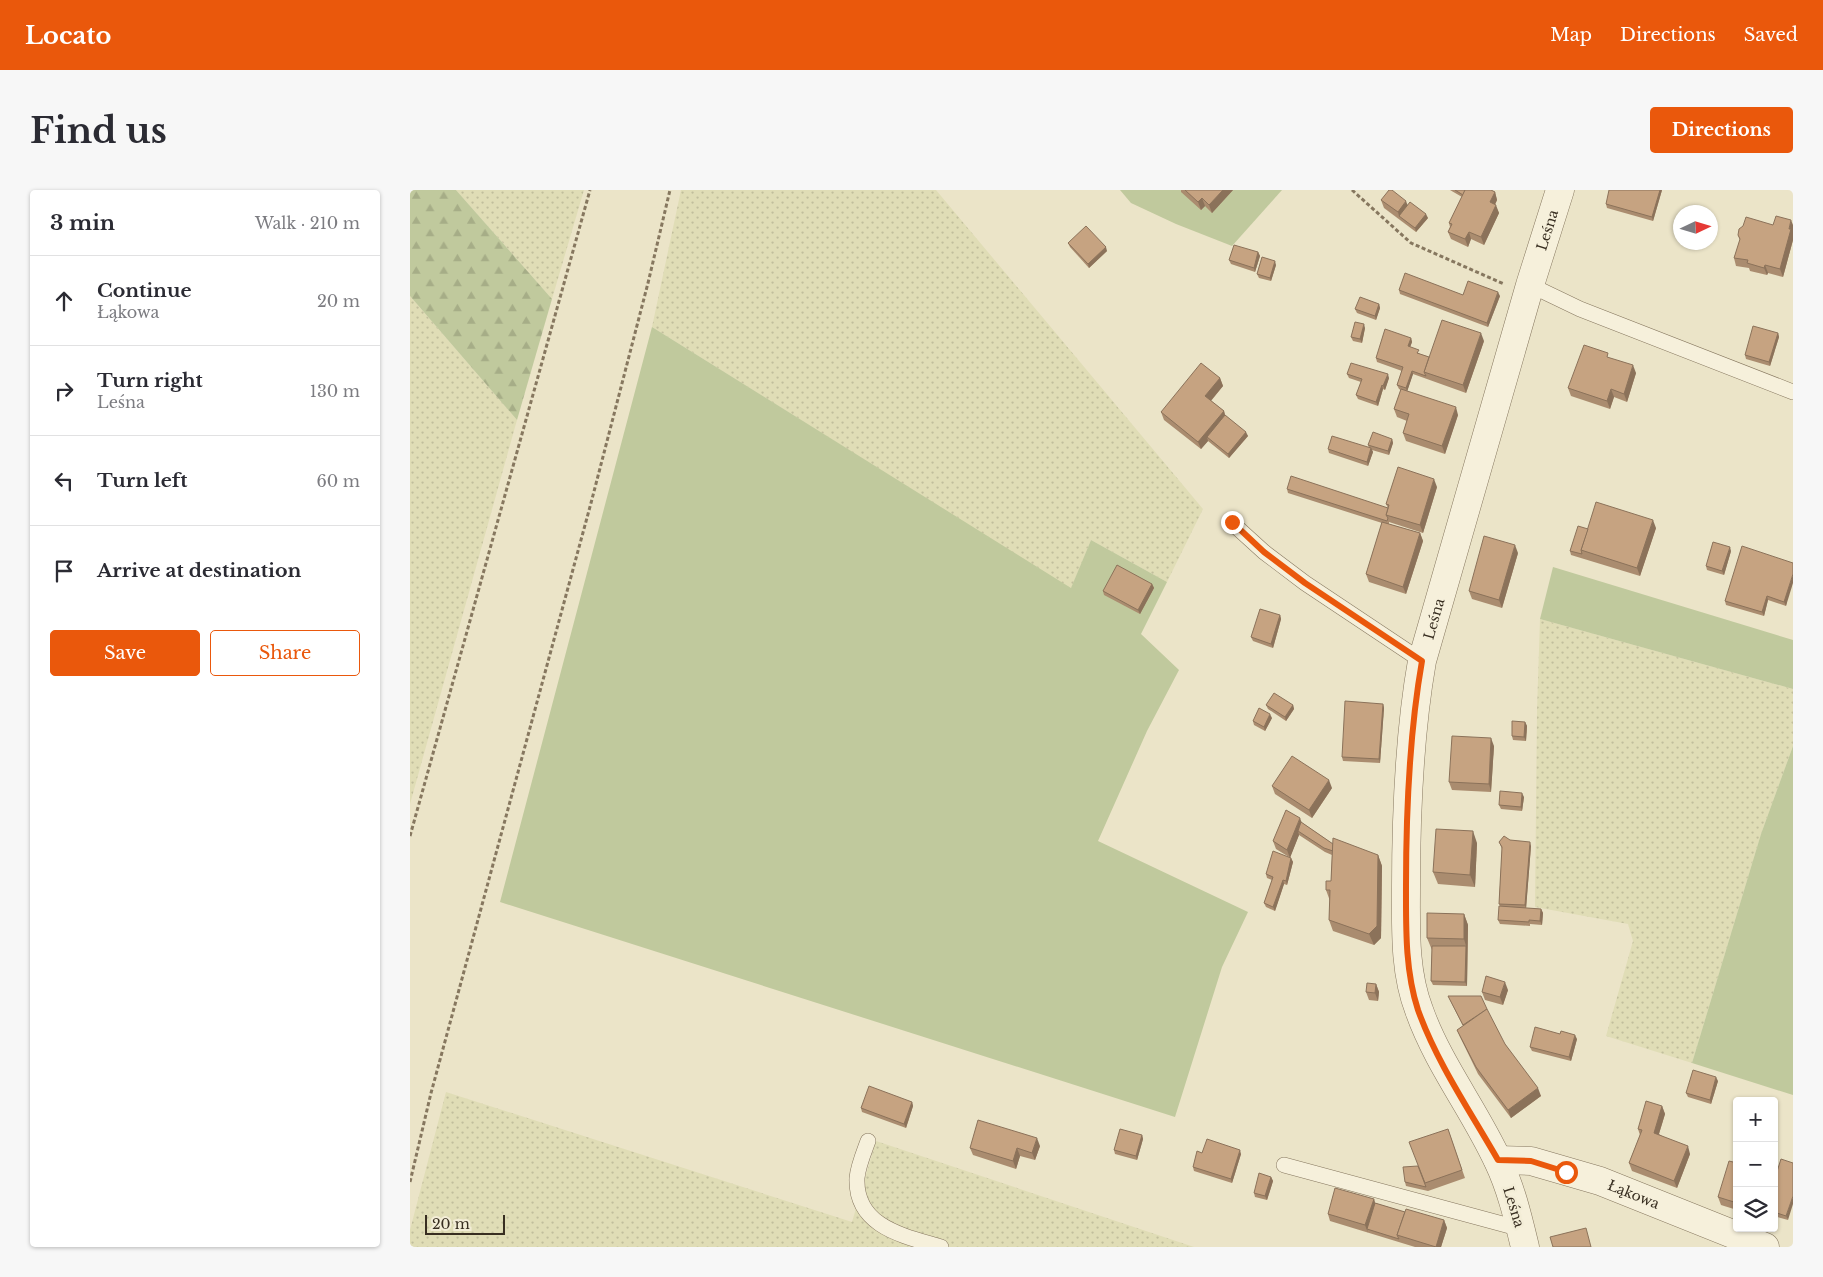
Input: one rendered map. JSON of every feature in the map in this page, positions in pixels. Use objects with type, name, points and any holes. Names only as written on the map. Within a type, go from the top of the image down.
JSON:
[{"type":"street","name":"Leśna","points":[[1523,1238],[1508,1186],[1498,1160],[1446,1070],[1418,1010],[1411,984],[1406,928],[1406,824],[1416,696],[1422,661],[1528,290],[1560,190]]},
{"type":"street","name":"Łąkowa","points":[[1498,1160],[1531,1161],[1600,1181],[1765,1247]]},
{"type":"lane","points":[[1528,290],[1793,392]]},
{"type":"lane","points":[[1232,522],[1264,552],[1305,583],[1422,661]]},
{"type":"lane","points":[[868,1141],[857,1176],[858,1194],[865,1210],[877,1223],[895,1233],[941,1247]]},
{"type":"lane","points":[[1284,1165],[1523,1238]]},
{"type":"path","points":[[410,836],[590,190]]},
{"type":"path","points":[[410,1182],[434,1083],[591,503],[646,292],[670,190]]},
{"type":"path","points":[[1352,190],[1410,243],[1528,290]]},
{"type":"shaded area","points":[[456,190],[584,190],[552,299]]},
{"type":"shaded area","points":[[681,190],[936,190],[1203,509],[1167,582],[1091,540],[1071,589],[652,327]]},
{"type":"shaded area","points":[[410,296],[517,420],[410,804]]},
{"type":"shaded area","points":[[1540,619],[1793,689],[1793,746],[1761,834],[1692,1063],[1606,1036],[1633,941],[1628,924],[1535,907]]},
{"type":"shaded area","points":[[446,1092],[852,1222],[876,1141],[1194,1247],[410,1247],[410,1230]]},
{"type":"green space","points":[[410,190],[456,190],[552,299],[517,420],[410,296]]},
{"type":"green space","points":[[1120,190],[1282,190],[1232,246],[1176,224],[1131,203]]},
{"type":"green space","points":[[652,327],[1071,588],[1091,540],[1167,582],[1141,634],[1179,670],[1147,731],[1098,841],[1248,912],[1222,967],[1175,1117],[500,902]]},
{"type":"green space","points":[[1553,567],[1793,640],[1793,689],[1540,619]]},
{"type":"green space","points":[[1793,746],[1793,1095],[1692,1063],[1761,834]]},
{"type":"building","points":[[1185,190],[1223,190],[1209,205],[1202,198],[1198,202]]},
{"type":"building","points":[[1389,190],[1392,190],[1406,201],[1398,212],[1381,200]]},
{"type":"building","points":[[1455,190],[1465,190],[1463,195]]},
{"type":"building","points":[[1465,190],[1491,190],[1495,192],[1490,202],[1496,205],[1481,237],[1469,232],[1465,239],[1448,232],[1452,224],[1449,223]]},
{"type":"building","points":[[1609,190],[1660,190],[1652,217],[1606,204]]},
{"type":"building","points":[[1410,202],[1426,214],[1415,228],[1399,216]]},
{"type":"building","points":[[1776,216],[1791,220],[1789,229],[1791,229],[1780,269],[1765,265],[1764,268],[1747,263],[1748,260],[1734,258],[1740,239],[1738,235],[1739,229],[1743,226],[1746,217],[1773,225]]},
{"type":"building","points":[[1086,226],[1106,247],[1088,264],[1068,243]]},
{"type":"building","points":[[1234,245],[1258,252],[1254,268],[1229,260]]},
{"type":"building","points":[[1262,257],[1275,261],[1270,278],[1257,274]]},
{"type":"building","points":[[1405,273],[1463,295],[1468,281],[1498,292],[1487,323],[1399,290]]},
{"type":"building","points":[[1360,297],[1379,304],[1375,316],[1355,309]]},
{"type":"building","points":[[1442,320],[1481,333],[1463,385],[1424,372]]},
{"type":"building","points":[[1355,322],[1364,324],[1360,339],[1351,337]]},
{"type":"building","points":[[1753,326],[1778,333],[1769,362],[1745,355]]},
{"type":"building","points":[[1385,329],[1411,338],[1408,346],[1419,350],[1417,353],[1429,357],[1424,372],[1426,376],[1412,371],[1406,388],[1397,385],[1403,367],[1376,358]]},
{"type":"building","points":[[1584,345],[1608,353],[1607,357],[1633,365],[1624,394],[1611,389],[1607,401],[1568,388]]},
{"type":"building","points":[[1201,363],[1220,378],[1205,396],[1224,411],[1198,442],[1161,412]]},
{"type":"building","points":[[1351,363],[1388,374],[1376,402],[1356,395],[1362,379],[1347,374]]},
{"type":"building","points":[[1401,389],[1456,407],[1442,446],[1403,433],[1409,414],[1394,409]]},
{"type":"building","points":[[1225,415],[1246,432],[1228,454],[1207,437]]},
{"type":"building","points":[[1373,432],[1392,439],[1388,451],[1368,445]]},
{"type":"building","points":[[1332,436],[1371,448],[1367,462],[1328,449]]},
{"type":"building","points":[[1398,467],[1434,479],[1420,525],[1386,515],[1389,505],[1386,504]]},
{"type":"building","points":[[1291,476],[1388,508],[1387,521],[1287,489]]},
{"type":"building","points":[[1596,502],[1653,520],[1637,568],[1581,550]]},
{"type":"building","points":[[1382,522],[1420,533],[1403,587],[1366,574]]},
{"type":"building","points":[[1578,526],[1588,529],[1581,550],[1582,554],[1570,551]]},
{"type":"building","points":[[1484,536],[1515,545],[1499,600],[1469,591]]},
{"type":"building","points":[[1713,542],[1730,547],[1722,571],[1706,566]]},
{"type":"building","points":[[1742,546],[1793,563],[1793,574],[1784,602],[1767,596],[1762,612],[1725,601]]},
{"type":"building","points":[[1117,565],[1152,584],[1138,610],[1103,591]]},
{"type":"building","points":[[1260,609],[1280,615],[1271,644],[1251,637]]},
{"type":"building","points":[[1274,693],[1293,705],[1285,717],[1266,705]]},
{"type":"building","points":[[1345,701],[1383,704],[1379,759],[1342,757]]},
{"type":"building","points":[[1259,708],[1270,714],[1264,727],[1253,721]]},
{"type":"building","points":[[1512,721],[1525,722],[1524,737],[1512,736]]},
{"type":"building","points":[[1452,736],[1491,738],[1489,784],[1449,782]]},
{"type":"building","points":[[1292,756],[1329,780],[1309,810],[1272,786]]},
{"type":"building","points":[[1500,791],[1522,793],[1521,807],[1499,805]]},
{"type":"building","points":[[1286,810],[1300,818],[1287,850],[1273,841]]},
{"type":"building","points":[[1301,822],[1333,844],[1333,851],[1324,848],[1298,831]]},
{"type":"building","points":[[1436,829],[1473,831],[1470,875],[1433,872]]},
{"type":"building","points":[[1504,836],[1510,840],[1530,842],[1525,905],[1499,904],[1502,847],[1499,842]]},
{"type":"building","points":[[1333,838],[1378,855],[1377,926],[1369,934],[1329,920],[1330,890],[1326,890],[1326,881],[1331,881]]},
{"type":"building","points":[[1273,851],[1291,858],[1286,881],[1283,880],[1273,907],[1264,903],[1273,877],[1266,874]]},
{"type":"building","points":[[1499,906],[1541,909],[1540,921],[1498,920]]},
{"type":"building","points":[[1427,913],[1464,914],[1464,939],[1427,938]]},
{"type":"building","points":[[1432,946],[1466,946],[1465,982],[1431,981]]},
{"type":"building","points":[[1486,976],[1505,982],[1500,997],[1482,992]]},
{"type":"building","points":[[1367,983],[1376,984],[1375,993],[1366,992]]},
{"type":"building","points":[[1448,996],[1481,996],[1487,1009],[1463,1025]]},
{"type":"building","points":[[1487,1009],[1505,1044],[1538,1088],[1508,1110],[1476,1067],[1457,1030]]},
{"type":"building","points":[[1535,1027],[1560,1034],[1561,1031],[1575,1035],[1569,1057],[1530,1047]]},
{"type":"building","points":[[1693,1070],[1716,1077],[1710,1100],[1686,1093]]},
{"type":"building","points":[[869,1086],[912,1102],[904,1124],[861,1108]]},
{"type":"building","points":[[1646,1101],[1662,1106],[1654,1133],[1688,1146],[1674,1181],[1629,1163],[1642,1130],[1638,1129]]},
{"type":"building","points":[[978,1120],[1037,1138],[1032,1153],[1017,1148],[1013,1161],[970,1148]]},
{"type":"building","points":[[1120,1129],[1142,1135],[1136,1156],[1114,1150]]},
{"type":"building","points":[[1448,1129],[1462,1170],[1425,1183],[1409,1142]]},
{"type":"building","points":[[1207,1139],[1240,1150],[1231,1179],[1193,1167],[1197,1151],[1202,1153]]},
{"type":"building","points":[[1781,1159],[1793,1163],[1793,1196],[1786,1216],[1778,1213],[1778,1168]]},
{"type":"building","points":[[1729,1161],[1733,1162],[1733,1202],[1718,1197]]},
{"type":"building","points":[[1418,1166],[1426,1187],[1405,1182],[1403,1167]]},
{"type":"building","points":[[1259,1173],[1271,1177],[1265,1196],[1254,1193]]},
{"type":"building","points":[[1335,1188],[1374,1199],[1365,1225],[1328,1214]]},
{"type":"building","points":[[1375,1203],[1405,1212],[1397,1235],[1399,1239],[1367,1229]]},
{"type":"building","points":[[1406,1209],[1444,1220],[1436,1247],[1397,1235]]},
{"type":"building","points":[[1586,1228],[1591,1247],[1553,1247],[1550,1237]]},
{"type":"route","points":[[1232,522],[1264,552],[1305,583],[1422,661],[1410,754],[1406,824],[1406,928],[1408,961],[1411,984],[1418,1010],[1446,1070],[1498,1160],[1531,1161],[1566,1172]]}]
